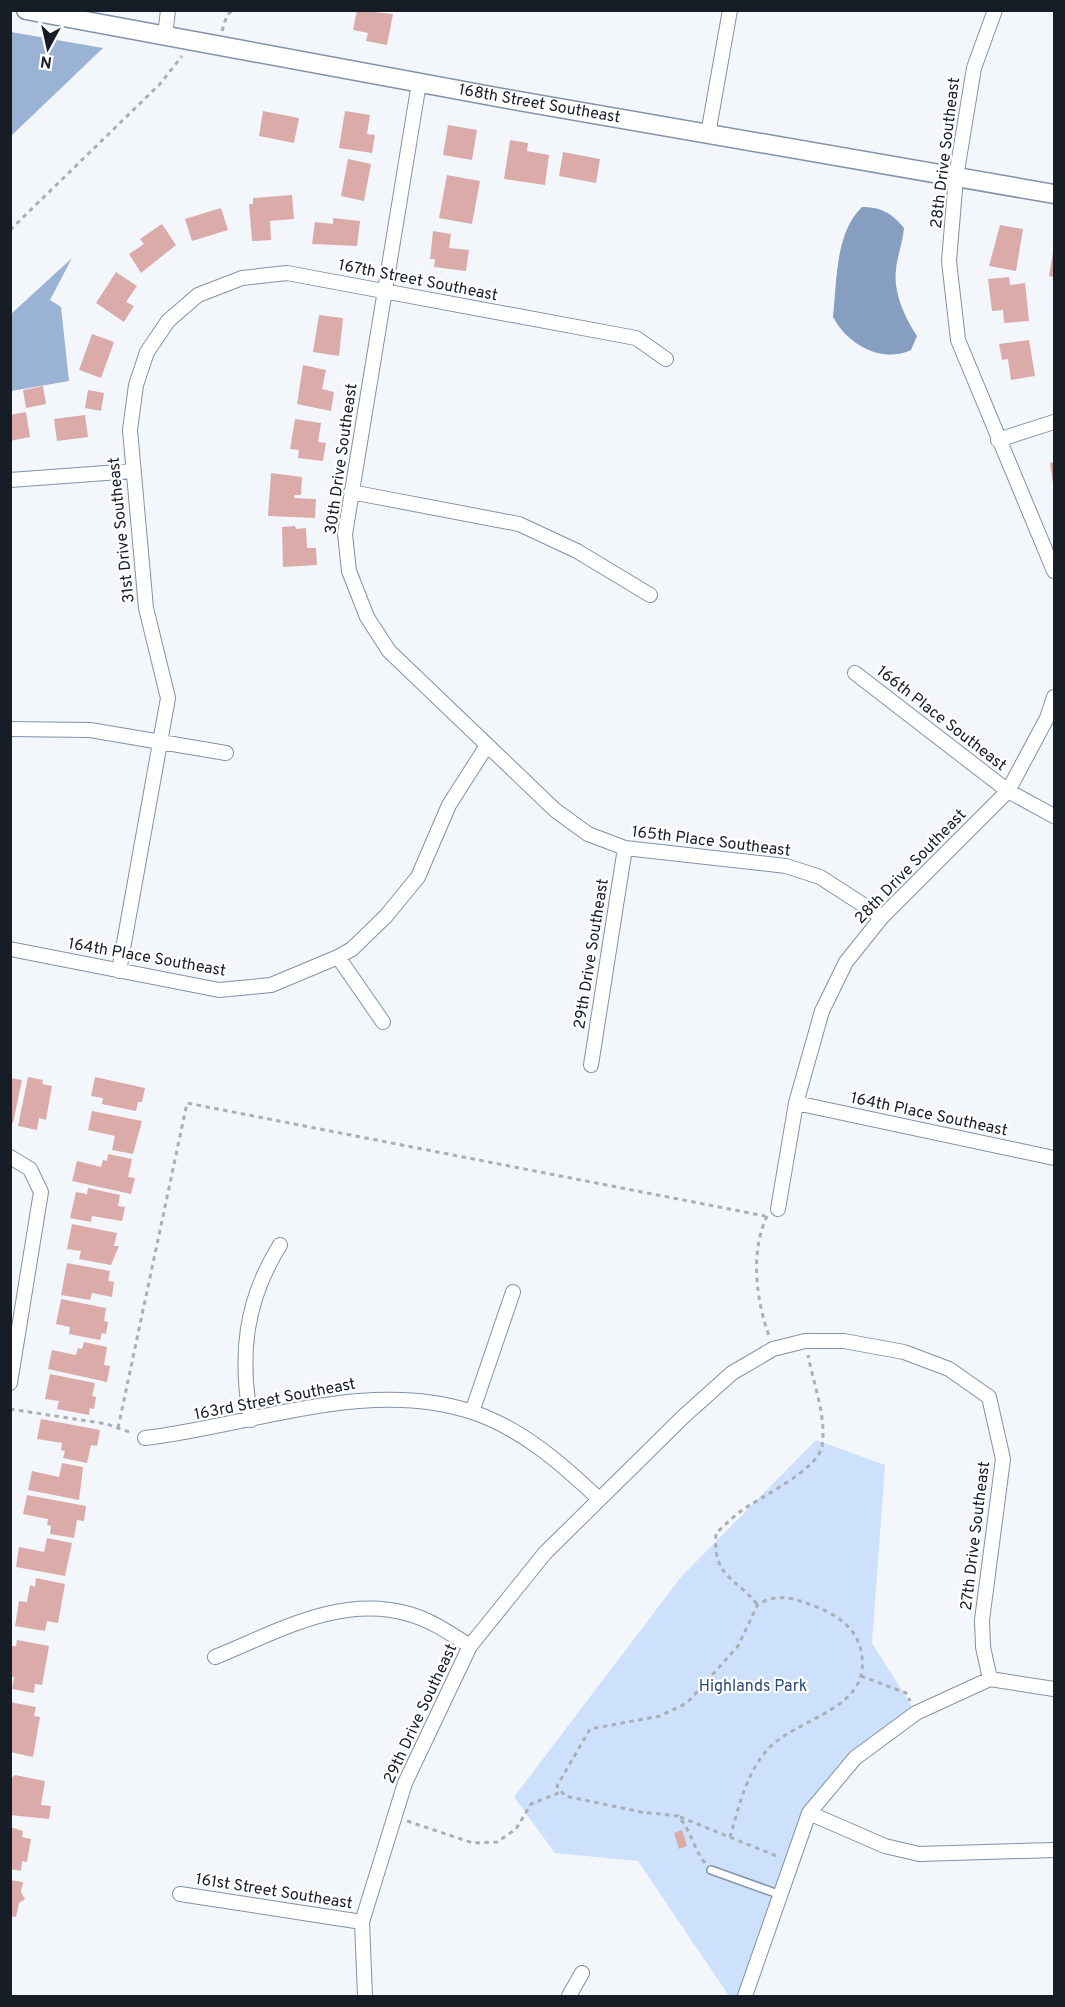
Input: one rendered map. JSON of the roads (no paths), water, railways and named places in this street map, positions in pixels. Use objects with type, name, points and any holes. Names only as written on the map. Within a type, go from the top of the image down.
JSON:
[{"type":"street","name":"168th Street Southeast","points":[[26,10],[419,83],[1054,194]]},
{"type":"street","points":[[165,36],[168,10]]},
{"type":"street","points":[[708,134],[730,10]]},
{"type":"street","name":"28th Drive Southeast","points":[[991,12],[974,68],[956,177],[949,261],[958,340],[1054,572]]},
{"type":"street","name":"30th Drive Southeast","points":[[419,83],[345,534],[349,571],[367,617],[389,651],[486,747]]},
{"type":"street","name":"167th Street Southeast","points":[[168,321],[198,295],[242,278],[287,273],[636,338],[666,359]]},
{"type":"street","name":"31st Drive Southeast","points":[[119,971],[168,698],[146,608],[130,430],[136,385],[147,351],[168,321]]},
{"type":"street","points":[[998,440],[1054,422]]},
{"type":"street","points":[[10,480],[133,471]]},
{"type":"street","points":[[351,492],[519,524],[577,551],[650,595]]},
{"type":"street","name":"166th Place Southeast","points":[[855,673],[1008,791],[1054,816]]},
{"type":"street","name":"28th Drive Southeast","points":[[773,1213],[796,1103],[822,1011],[846,962],[882,917],[1008,791],[1047,718],[1054,697]]},
{"type":"street","points":[[10,729],[90,730],[226,753]]},
{"type":"street","points":[[383,1022],[338,957],[352,949],[377,924],[418,877],[449,805],[486,747]]},
{"type":"street","name":"165th Place Southeast","points":[[486,747],[555,810],[588,834],[625,848],[786,866],[820,878],[882,917]]},
{"type":"street","name":"29th Drive Southeast","points":[[591,1065],[625,848]]},
{"type":"street","name":"164th Place Southeast","points":[[10,949],[219,990],[271,985],[338,957]]},
{"type":"street","name":"164th Place Southeast","points":[[796,1103],[1054,1158]]},
{"type":"street","points":[[10,1157],[30,1169],[41,1191],[10,1383]]},
{"type":"street","points":[[252,1420],[244,1384],[246,1341],[251,1310],[267,1266],[280,1245]]},
{"type":"street","points":[[472,1412],[513,1292]]},
{"type":"street","name":"29th Drive Southeast","points":[[365,1996],[362,1922],[405,1783],[470,1646],[545,1553],[684,1416],[732,1373],[773,1349],[805,1341],[844,1341],[904,1352],[950,1369],[989,1397]]},
{"type":"street","name":"27th Drive Southeast","points":[[989,1397],[1003,1459],[982,1620],[983,1647],[990,1679]]},
{"type":"street","name":"163rd Street Southeast","points":[[145,1438],[195,1432],[365,1399],[419,1401],[472,1412],[522,1436],[564,1467],[599,1499]]},
{"type":"street","points":[[215,1658],[318,1615],[352,1607],[380,1607],[411,1614],[433,1623],[470,1646]]},
{"type":"street","points":[[745,1996],[809,1813],[855,1758],[916,1713],[990,1679],[1054,1689]]},
{"type":"street","points":[[809,1813],[885,1846],[919,1854],[1054,1850]]},
{"type":"street","name":"161st Street Southeast","points":[[180,1894],[362,1922]]},
{"type":"street","points":[[569,1996],[582,1973]]},
{"type":"lane","points":[[711,1870],[781,1895]]},
{"type":"park label","name":"Highlands Park","points":[[753,1687]]}]
